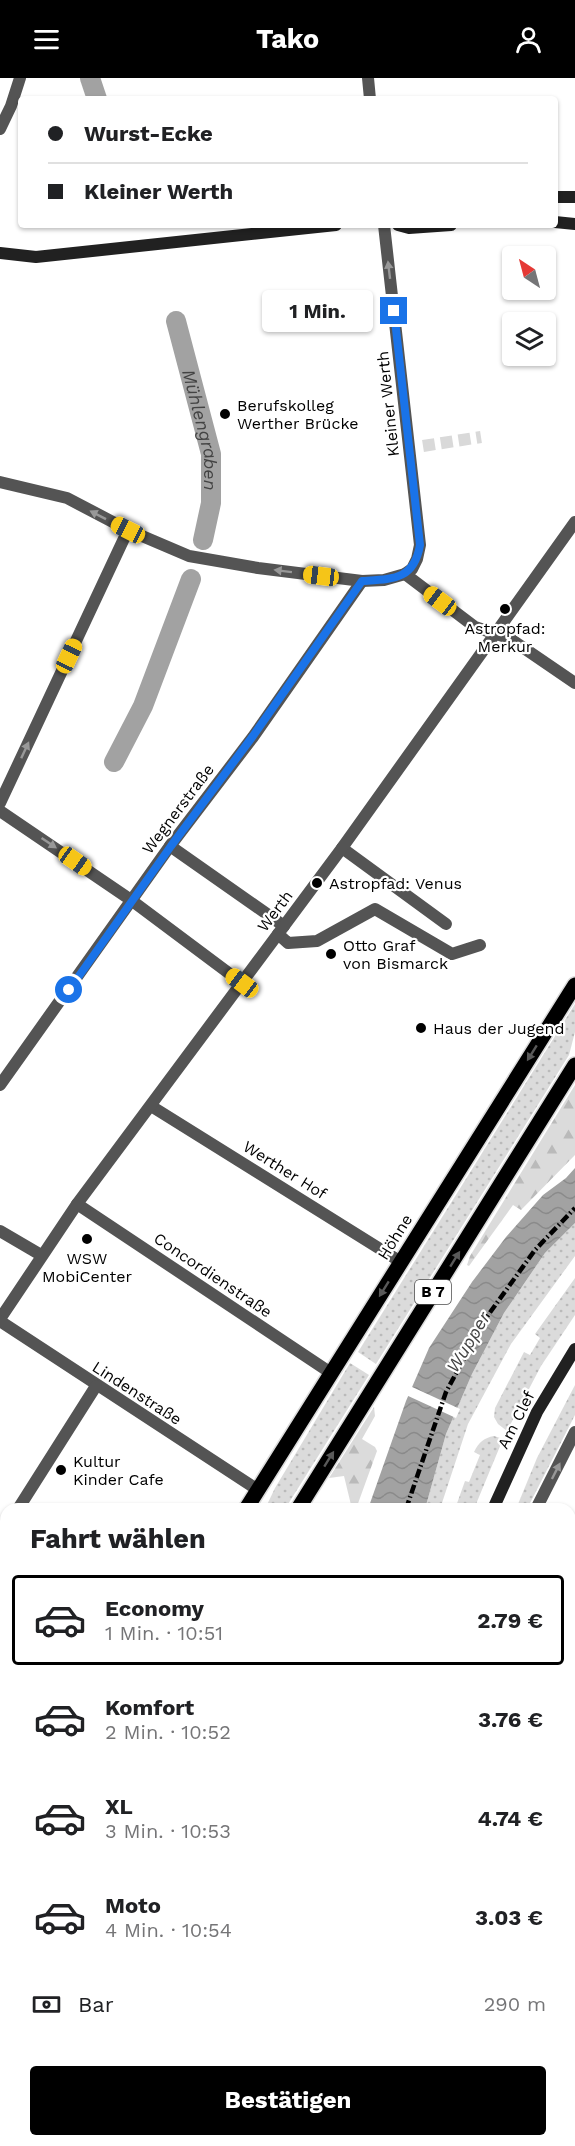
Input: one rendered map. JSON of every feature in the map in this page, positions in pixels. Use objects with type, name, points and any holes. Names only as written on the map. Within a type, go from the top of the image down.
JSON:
[{"type":"main road","points":[[558,198],[575,197]]},
{"type":"main road","points":[[558,222],[575,224]]},
{"type":"main road","points":[[0,253],[36,257],[308,228]]},
{"type":"main road","name":"Höhne","points":[[250,1503],[572,993]]},
{"type":"main road","name":"B 7","points":[[302,1503],[575,1065]]},
{"type":"main road","name":"Am Clef","points":[[496,1503],[537,1412],[575,1349]]},
{"type":"street","points":[[0,129],[11,106],[20,78]]},
{"type":"street","points":[[368,78],[370,96]]},
{"type":"street","name":"Kleiner Werth","points":[[384,228],[420,545],[412,569],[405,574]]},
{"type":"street","points":[[410,448],[423,446]]},
{"type":"street","points":[[0,482],[67,498],[128,530],[189,556],[258,568],[362,581],[384,580],[405,574],[475,627],[509,638],[575,683]]},
{"type":"street","name":"Werth","points":[[0,1320],[77,1204],[342,848],[575,522]]},
{"type":"street","points":[[0,803],[128,530]]},
{"type":"street","name":"Wegnerstraße","points":[[0,1085],[171,846],[253,736],[362,581]]},
{"type":"street","points":[[0,811],[132,900],[242,983]]},
{"type":"street","points":[[171,846],[281,930],[288,943],[316,941],[375,909],[452,954],[480,945]]},
{"type":"street","points":[[342,848],[446,924]]},
{"type":"street","name":"Werther Hof","points":[[151,1106],[401,1262]]},
{"type":"street","name":"Concordienstraße","points":[[77,1204],[331,1373]]},
{"type":"street","points":[[0,1231],[41,1256]]},
{"type":"street","name":"Lindenstraße","points":[[0,1320],[96,1386],[258,1490]]},
{"type":"street","points":[[22,1503],[96,1386]]},
{"type":"street","points":[[539,1503],[575,1432]]},
{"type":"green space","points":[[575,1004],[575,1032],[569,1055],[376,1364],[358,1352]]},
{"type":"green space","points":[[575,1085],[575,1155],[521,1210],[513,1205],[469,1266],[467,1265],[470,1256]]},
{"type":"green space","points":[[575,1223],[575,1256],[511,1344],[468,1424],[442,1503],[427,1503],[446,1434],[472,1374],[504,1313],[545,1253]]},
{"type":"green space","points":[[575,1278],[575,1315],[541,1366],[507,1431],[498,1424],[494,1417],[495,1408],[524,1352],[530,1355],[540,1338],[535,1334]]},
{"type":"green space","points":[[350,1363],[369,1375],[289,1503],[268,1503]]},
{"type":"green space","points":[[575,1385],[575,1415],[530,1503],[518,1503],[537,1458]]},
{"type":"green space","points":[[374,1407],[375,1416],[362,1439],[375,1447],[377,1451],[358,1503],[351,1503],[344,1476],[329,1478]]},
{"type":"green space","points":[[494,1436],[503,1439],[476,1503],[457,1503],[465,1481],[469,1482],[480,1455],[474,1452],[487,1438]]},
{"type":"water","name":"Wupper","points":[[575,1168],[575,1223],[545,1253],[504,1313],[472,1374],[446,1434],[427,1503],[370,1503],[406,1401],[429,1348],[472,1282],[506,1237],[543,1195],[566,1178]]},
{"type":"pier","points":[[410,1386],[460,1409],[456,1418],[406,1395]]},
{"type":"waterway","name":"Mühlengraben","points":[[90,78],[96,96]]},
{"type":"waterway","name":"Mühlengraben","points":[[176,321],[211,454],[211,503],[203,540]]},
{"type":"waterway","name":"Mühlengraben","points":[[114,762],[143,706],[191,579]]},
{"type":"tunnel","points":[[423,446],[481,437]]},
{"type":"railway","points":[[408,1503],[446,1392],[486,1318],[535,1250],[575,1208]]},
{"type":"place","name":"Berufskolleg Werther Brücke","points":[[225,414]]},
{"type":"place","name":"Astropfad: Merkur","points":[[505,609]]},
{"type":"place","name":"Astropfad: Venus","points":[[317,883]]},
{"type":"place","name":"Otto Graf von Bismarck","points":[[331,954]]},
{"type":"place","name":"Haus der Jugend","points":[[421,1028]]},
{"type":"place","name":"WSW MobiCenter","points":[[87,1239]]},
{"type":"place","name":"Kultur Kinder Cafe","points":[[61,1470]]},
{"type":"route","points":[[69,990],[362,581],[395,578],[412,569],[417,559],[420,545],[394,311]]}]
